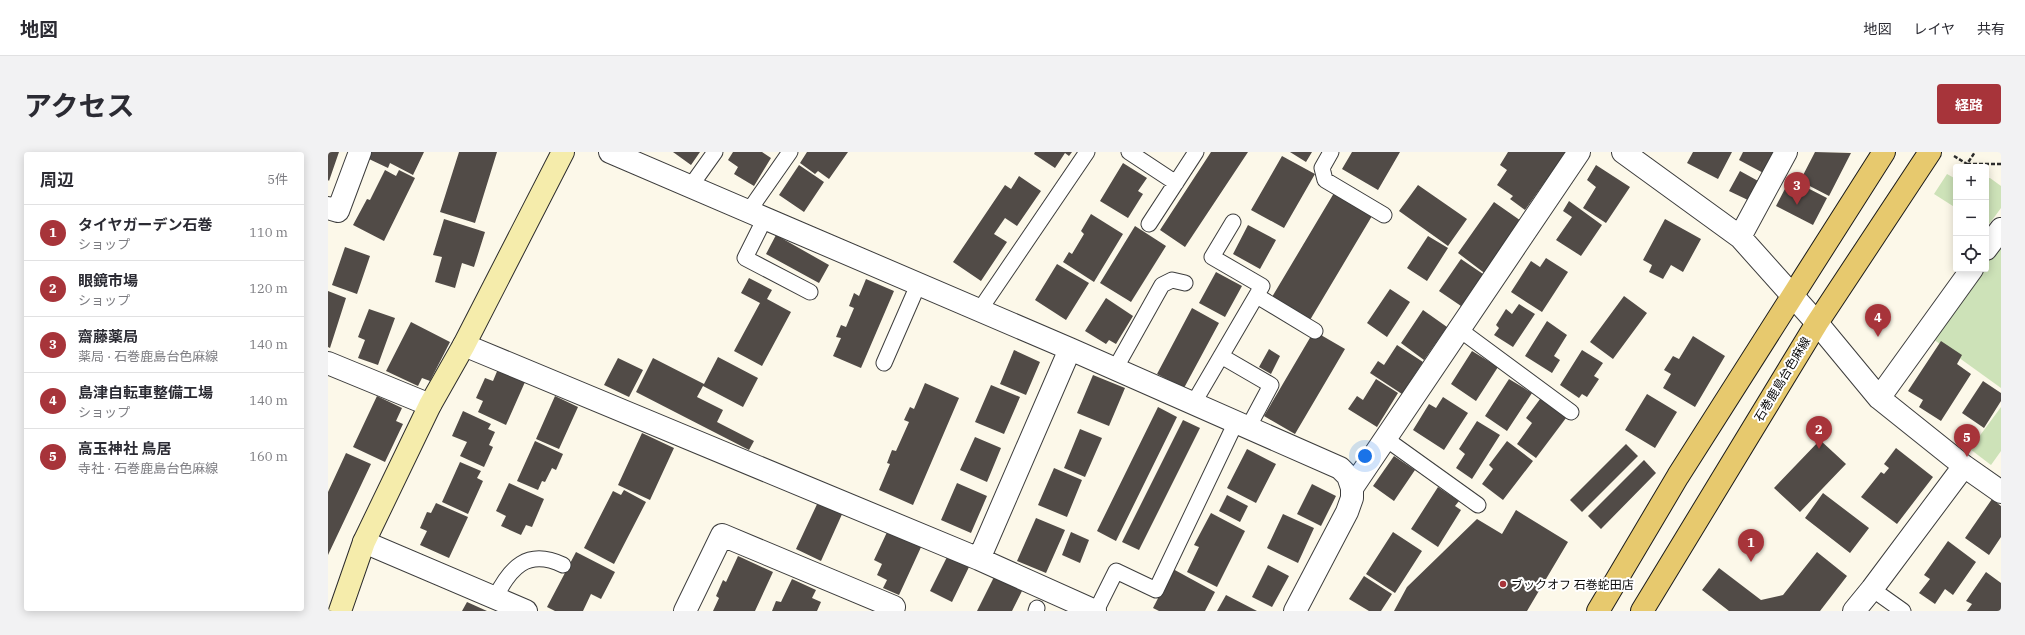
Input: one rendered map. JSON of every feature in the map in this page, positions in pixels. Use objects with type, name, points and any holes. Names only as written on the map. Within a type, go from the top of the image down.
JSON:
[{"type":"main road","points":[[1598,611],[1678,476],[1884,152]]},
{"type":"main road","name":"石巻鹿島台色麻線","points":[[1642,611],[1817,322],[1930,152]]},
{"type":"street","points":[[328,208],[338,211],[360,152]]},
{"type":"street","points":[[340,611],[364,542],[430,404],[464,345],[562,152]]},
{"type":"street","points":[[610,152],[634,157],[690,187],[1115,369],[1340,468],[1348,476],[1352,488],[1352,498],[1347,512],[1295,611]]},
{"type":"street","points":[[1352,488],[1580,152]]},
{"type":"street","points":[[1623,152],[1740,237],[1817,322],[1879,398],[1964,466],[2001,492]]},
{"type":"street","points":[[1740,237],[1786,152]]},
{"type":"street","points":[[1989,245],[2001,229]]},
{"type":"street","points":[[1879,398],[1970,272]]},
{"type":"street","points":[[464,345],[979,559],[1095,611]]},
{"type":"street","points":[[979,559],[1070,350]]},
{"type":"street","points":[[328,363],[430,404]]},
{"type":"street","points":[[1854,611],[1964,466]]},
{"type":"street","points":[[685,611],[722,535],[894,607],[892,611]]},
{"type":"street","points":[[364,542],[526,611]]},
{"type":"lane","points":[[690,187],[715,152]]},
{"type":"lane","points":[[790,152],[756,216],[745,258],[810,292]]},
{"type":"lane","points":[[978,311],[1087,152]]},
{"type":"lane","points":[[1129,152],[1176,183]]},
{"type":"lane","points":[[1149,224],[1196,152]]},
{"type":"lane","points":[[1331,152],[1322,168],[1325,180],[1384,215]]},
{"type":"lane","points":[[1194,404],[1262,286],[1212,257],[1233,222]]},
{"type":"lane","points":[[1115,369],[1162,285],[1172,280],[1185,283]]},
{"type":"lane","points":[[884,362],[918,285]]},
{"type":"lane","points":[[1256,296],[1315,331]]},
{"type":"lane","points":[[1460,330],[1571,412]]},
{"type":"lane","points":[[1095,611],[1116,571],[1156,590],[1242,425],[1271,385],[1221,356]]},
{"type":"lane","points":[[1386,438],[1478,505]]},
{"type":"lane","points":[[495,598],[504,580],[518,564],[534,559],[554,561],[563,565]]},
{"type":"lane","points":[[1872,589],[1902,611]]},
{"type":"path","points":[[1954,156],[1967,164],[1975,152]]},
{"type":"path","points":[[1989,164],[2001,164]]},
{"type":"green space","points":[[1947,174],[1953,177],[1953,206],[1934,194]]},
{"type":"green space","points":[[1989,178],[2001,186],[2001,208],[1989,224]]},
{"type":"green space","points":[[2001,237],[2001,388],[1933,339],[1977,272],[1989,272],[1989,255]]},
{"type":"green space","points":[[2001,407],[2001,451],[1991,465],[1970,449]]},
{"type":"building","points":[[328,152],[339,152],[329,181],[328,180]]},
{"type":"building","points":[[372,152],[424,152],[413,175],[390,163],[388,168],[369,159]]},
{"type":"building","points":[[459,152],[497,152],[475,223],[440,212]]},
{"type":"building","points":[[673,152],[700,152],[691,165]]},
{"type":"building","points":[[733,152],[762,152],[771,158],[754,186],[734,174],[738,167],[728,160]]},
{"type":"building","points":[[807,152],[848,152],[829,179],[818,171],[815,174],[800,163]]},
{"type":"building","points":[[1035,152],[1072,152],[1069,156],[1065,153],[1055,168],[1034,154]]},
{"type":"building","points":[[1211,152],[1248,152],[1185,247],[1160,230]]},
{"type":"building","points":[[1290,152],[1312,152],[1306,162]]},
{"type":"building","points":[[1352,152],[1400,152],[1378,190],[1342,169]]},
{"type":"building","points":[[1508,152],[1566,152],[1525,210],[1510,199],[1513,196],[1497,185],[1507,170],[1500,165]]},
{"type":"building","points":[[1693,152],[1732,152],[1718,179],[1687,163]]},
{"type":"building","points":[[1743,152],[1781,152],[1769,176],[1739,160]]},
{"type":"building","points":[[1815,152],[1851,153],[1829,196],[1800,181]]},
{"type":"building","points":[[1282,156],[1315,174],[1284,228],[1251,210]]},
{"type":"building","points":[[1123,163],[1147,178],[1138,191],[1143,194],[1128,218],[1100,201]]},
{"type":"building","points":[[799,165],[824,182],[804,212],[779,195]]},
{"type":"building","points":[[1596,165],[1630,187],[1606,223],[1583,208],[1596,187],[1587,180]]},
{"type":"building","points":[[385,170],[396,176],[399,170],[415,178],[384,241],[353,225],[367,199],[370,200]]},
{"type":"building","points":[[1740,171],[1760,182],[1750,201],[1729,191]]},
{"type":"building","points":[[1019,176],[1041,191],[1017,226],[1005,218],[994,234],[1007,242],[981,281],[953,262],[1005,185],[1011,189]]},
{"type":"building","points":[[1790,179],[1827,198],[1813,225],[1776,206]]},
{"type":"building","points":[[1418,185],[1467,219],[1448,246],[1399,211]]},
{"type":"building","points":[[1334,193],[1372,216],[1310,320],[1272,297]]},
{"type":"building","points":[[1569,201],[1602,225],[1581,256],[1556,240],[1572,217],[1563,211]]},
{"type":"building","points":[[1494,202],[1524,223],[1487,275],[1458,253]]},
{"type":"building","points":[[1091,214],[1123,234],[1094,282],[1063,262],[1069,252],[1072,254],[1084,234],[1081,231]]},
{"type":"building","points":[[444,219],[485,232],[474,267],[462,263],[455,288],[435,282],[442,257],[433,255]]},
{"type":"building","points":[[1665,219],[1701,239],[1683,272],[1671,265],[1663,279],[1649,272],[1652,265],[1643,260]]},
{"type":"building","points":[[1248,225],[1276,240],[1260,269],[1233,254]]},
{"type":"building","points":[[1135,226],[1166,246],[1131,302],[1100,283]]},
{"type":"building","points":[[776,235],[829,265],[819,283],[766,254]]},
{"type":"building","points":[[1428,236],[1448,248],[1427,281],[1407,268]]},
{"type":"building","points":[[345,247],[370,256],[357,294],[332,285]]},
{"type":"building","points":[[1546,258],[1568,272],[1542,312],[1511,292],[1531,261],[1540,267]]},
{"type":"building","points":[[1461,259],[1483,274],[1461,306],[1439,291]]},
{"type":"building","points":[[1057,264],[1089,283],[1066,320],[1035,300]]},
{"type":"building","points":[[1216,272],[1242,286],[1225,317],[1199,303]]},
{"type":"building","points":[[749,278],[772,290],[767,299],[791,312],[762,366],[734,351],[760,303],[741,293]]},
{"type":"building","points":[[866,279],[894,291],[861,368],[833,356],[841,338],[836,337],[841,325],[846,327],[854,308],[849,306],[854,293],[859,296]]},
{"type":"building","points":[[1390,289],[1410,302],[1387,337],[1367,323]]},
{"type":"building","points":[[328,291],[346,298],[330,348],[328,347]]},
{"type":"building","points":[[1624,296],[1647,313],[1613,359],[1590,342]]},
{"type":"building","points":[[1106,298],[1133,316],[1116,344],[1109,340],[1106,344],[1085,331]]},
{"type":"building","points":[[1519,304],[1535,314],[1513,347],[1494,335],[1499,328],[1496,325],[1506,309],[1512,314]]},
{"type":"building","points":[[1192,308],[1219,323],[1184,388],[1157,374]]},
{"type":"building","points":[[369,309],[395,318],[378,365],[358,358],[365,340],[358,337]]},
{"type":"building","points":[[1423,310],[1447,327],[1424,360],[1401,343]]},
{"type":"building","points":[[1547,321],[1567,335],[1554,356],[1560,360],[1552,373],[1525,356]]},
{"type":"building","points":[[411,322],[450,342],[430,381],[422,378],[418,386],[386,371]]},
{"type":"building","points":[[1314,331],[1345,349],[1295,434],[1264,416]]},
{"type":"building","points":[[1693,336],[1725,356],[1695,407],[1663,388],[1671,374],[1664,370],[1673,356],[1679,359]]},
{"type":"building","points":[[1941,341],[1962,355],[1957,364],[1971,374],[1941,421],[1919,407],[1923,400],[1908,391]]},
{"type":"building","points":[[1397,345],[1423,362],[1402,394],[1370,373],[1378,361],[1384,365]]},
{"type":"building","points":[[1269,349],[1280,356],[1271,374],[1259,367]]},
{"type":"building","points":[[1014,350],[1040,362],[1026,395],[1000,384]]},
{"type":"building","points":[[1582,350],[1603,363],[1594,376],[1599,379],[1587,397],[1582,394],[1579,398],[1560,385]]},
{"type":"building","points":[[1472,351],[1498,367],[1476,401],[1451,384]]},
{"type":"building","points":[[718,357],[758,378],[743,407],[703,386],[697,397],[723,410],[717,422],[754,441],[749,450],[636,392],[653,358],[704,384]]},
{"type":"building","points":[[618,358],[643,370],[629,397],[604,385]]},
{"type":"building","points":[[498,369],[525,382],[506,425],[478,412],[483,401],[476,398],[485,378],[493,381]]},
{"type":"building","points":[[1093,375],[1125,388],[1109,426],[1077,413]]},
{"type":"building","points":[[1376,379],[1398,393],[1377,427],[1348,409],[1357,396],[1363,400]]},
{"type":"building","points":[[1509,379],[1532,393],[1507,431],[1485,416]]},
{"type":"building","points":[[1983,381],[2001,393],[2001,401],[1984,428],[1962,413]]},
{"type":"building","points":[[925,383],[959,398],[913,505],[879,490],[890,464],[887,463],[892,450],[896,451],[909,422],[904,420],[910,407],[914,409]]},
{"type":"building","points":[[991,385],[1020,397],[1004,434],[975,422]]},
{"type":"building","points":[[1647,394],[1677,412],[1655,448],[1625,430]]},
{"type":"building","points":[[1543,395],[1569,414],[1536,458],[1517,444],[1532,423],[1526,418]]},
{"type":"building","points":[[377,396],[402,408],[396,421],[403,424],[385,462],[353,447]]},
{"type":"building","points":[[555,396],[578,407],[559,449],[536,439]]},
{"type":"building","points":[[1443,397],[1468,413],[1444,450],[1413,430],[1429,404],[1436,408]]},
{"type":"building","points":[[1158,407],[1177,417],[1116,541],[1097,531]]},
{"type":"building","points":[[463,411],[491,424],[488,429],[495,432],[489,445],[493,447],[484,467],[460,456],[467,442],[452,436]]},
{"type":"building","points":[[1183,420],[1200,428],[1139,550],[1122,542]]},
{"type":"building","points":[[1477,421],[1500,435],[1472,479],[1456,468],[1465,454],[1459,449]]},
{"type":"building","points":[[1080,429],[1102,438],[1085,477],[1064,468]]},
{"type":"building","points":[[642,433],[674,448],[650,500],[618,485]]},
{"type":"building","points":[[975,437],[1001,448],[987,482],[960,470]]},
{"type":"building","points":[[1820,440],[1846,464],[1800,512],[1774,488]]},
{"type":"building","points":[[535,441],[563,454],[556,470],[552,468],[545,482],[542,481],[538,490],[517,481]]},
{"type":"building","points":[[1507,441],[1533,461],[1503,500],[1482,484],[1493,469],[1489,465]]},
{"type":"building","points":[[1626,444],[1638,456],[1582,512],[1570,500]]},
{"type":"building","points":[[1896,448],[1933,477],[1897,524],[1861,497],[1881,472],[1884,474],[1889,468],[1884,464]]},
{"type":"building","points":[[1247,449],[1276,464],[1256,503],[1227,488]]},
{"type":"building","points":[[346,453],[371,464],[328,555],[328,492]]},
{"type":"building","points":[[1394,456],[1415,470],[1394,501],[1373,486]]},
{"type":"building","points":[[1644,460],[1656,473],[1601,529],[1588,516]]},
{"type":"building","points":[[460,462],[481,471],[477,478],[483,481],[468,514],[442,502]]},
{"type":"building","points":[[1054,468],[1082,480],[1067,517],[1038,505]]},
{"type":"building","points":[[509,483],[544,499],[532,527],[526,525],[521,535],[501,526],[506,516],[496,511]]},
{"type":"building","points":[[957,483],[987,496],[971,533],[941,520]]},
{"type":"building","points":[[1312,484],[1336,496],[1321,526],[1297,514]]},
{"type":"building","points":[[1438,487],[1459,501],[1455,506],[1461,510],[1438,547],[1411,529]]},
{"type":"building","points":[[624,490],[646,502],[614,564],[584,548],[613,491],[621,495]]},
{"type":"building","points":[[1823,493],[1869,528],[1850,553],[1805,518]]},
{"type":"building","points":[[1227,495],[1248,506],[1240,522],[1219,511]]},
{"type":"building","points":[[1992,499],[2001,506],[2001,537],[1989,555],[1965,538]]},
{"type":"building","points":[[819,500],[843,512],[821,561],[796,549]]},
{"type":"building","points":[[436,503],[468,517],[449,558],[420,545],[427,531],[420,528],[427,512],[431,513]]},
{"type":"building","points":[[1516,510],[1568,542],[1527,611],[1394,611],[1407,587],[1477,519],[1502,534]]},
{"type":"building","points":[[1211,513],[1245,531],[1217,587],[1187,572],[1199,547],[1194,545]]},
{"type":"building","points":[[1283,514],[1314,528],[1298,563],[1267,548]]},
{"type":"building","points":[[1036,518],[1065,530],[1046,573],[1017,561]]},
{"type":"building","points":[[888,530],[922,545],[899,595],[883,588],[887,580],[877,575],[882,564],[874,560]]},
{"type":"building","points":[[1071,532],[1089,540],[1080,563],[1062,555]]},
{"type":"building","points":[[1393,532],[1422,551],[1395,593],[1366,574]]},
{"type":"building","points":[[1948,541],[1976,562],[1953,595],[1945,589],[1935,604],[1919,593],[1930,579],[1924,575]]},
{"type":"building","points":[[576,552],[615,572],[601,599],[591,594],[583,611],[555,611],[547,607]]},
{"type":"building","points":[[1817,552],[1847,576],[1820,611],[1729,611],[1702,590],[1719,568],[1761,600],[1783,595]]},
{"type":"building","points":[[738,556],[773,572],[755,611],[713,611],[719,598],[716,596],[723,580],[726,582]]},
{"type":"building","points":[[947,557],[969,567],[952,602],[930,591]]},
{"type":"building","points":[[1268,565],[1289,576],[1272,607],[1252,597]]},
{"type":"building","points":[[1173,569],[1215,592],[1205,611],[1159,611],[1153,608]]},
{"type":"building","points":[[1986,572],[2001,583],[2001,611],[1967,611],[1972,604],[1966,601]]},
{"type":"building","points":[[1364,576],[1392,594],[1381,611],[1369,611],[1349,599]]},
{"type":"building","points":[[994,577],[1022,591],[1012,611],[977,611]]},
{"type":"building","points":[[792,579],[816,590],[812,598],[821,602],[817,611],[772,611],[776,601],[781,602]]},
{"type":"building","points":[[1226,595],[1257,611],[1217,611]]},
{"type":"building","points":[[467,602],[487,611],[462,611]]},
{"type":"place","name":"齋藤薬局","points":[[1797,205]]},
{"type":"place","name":"島津自転車整備工場","points":[[1878,337]]},
{"type":"place","name":"眼鏡市場","points":[[1819,449]]},
{"type":"place","name":"高玉神社 鳥居","points":[[1967,457]]},
{"type":"place","name":"タイヤガーデン石巻","points":[[1751,562]]},
{"type":"place","name":"ブックオフ 石巻蛇田店","points":[[1503,584]]}]
